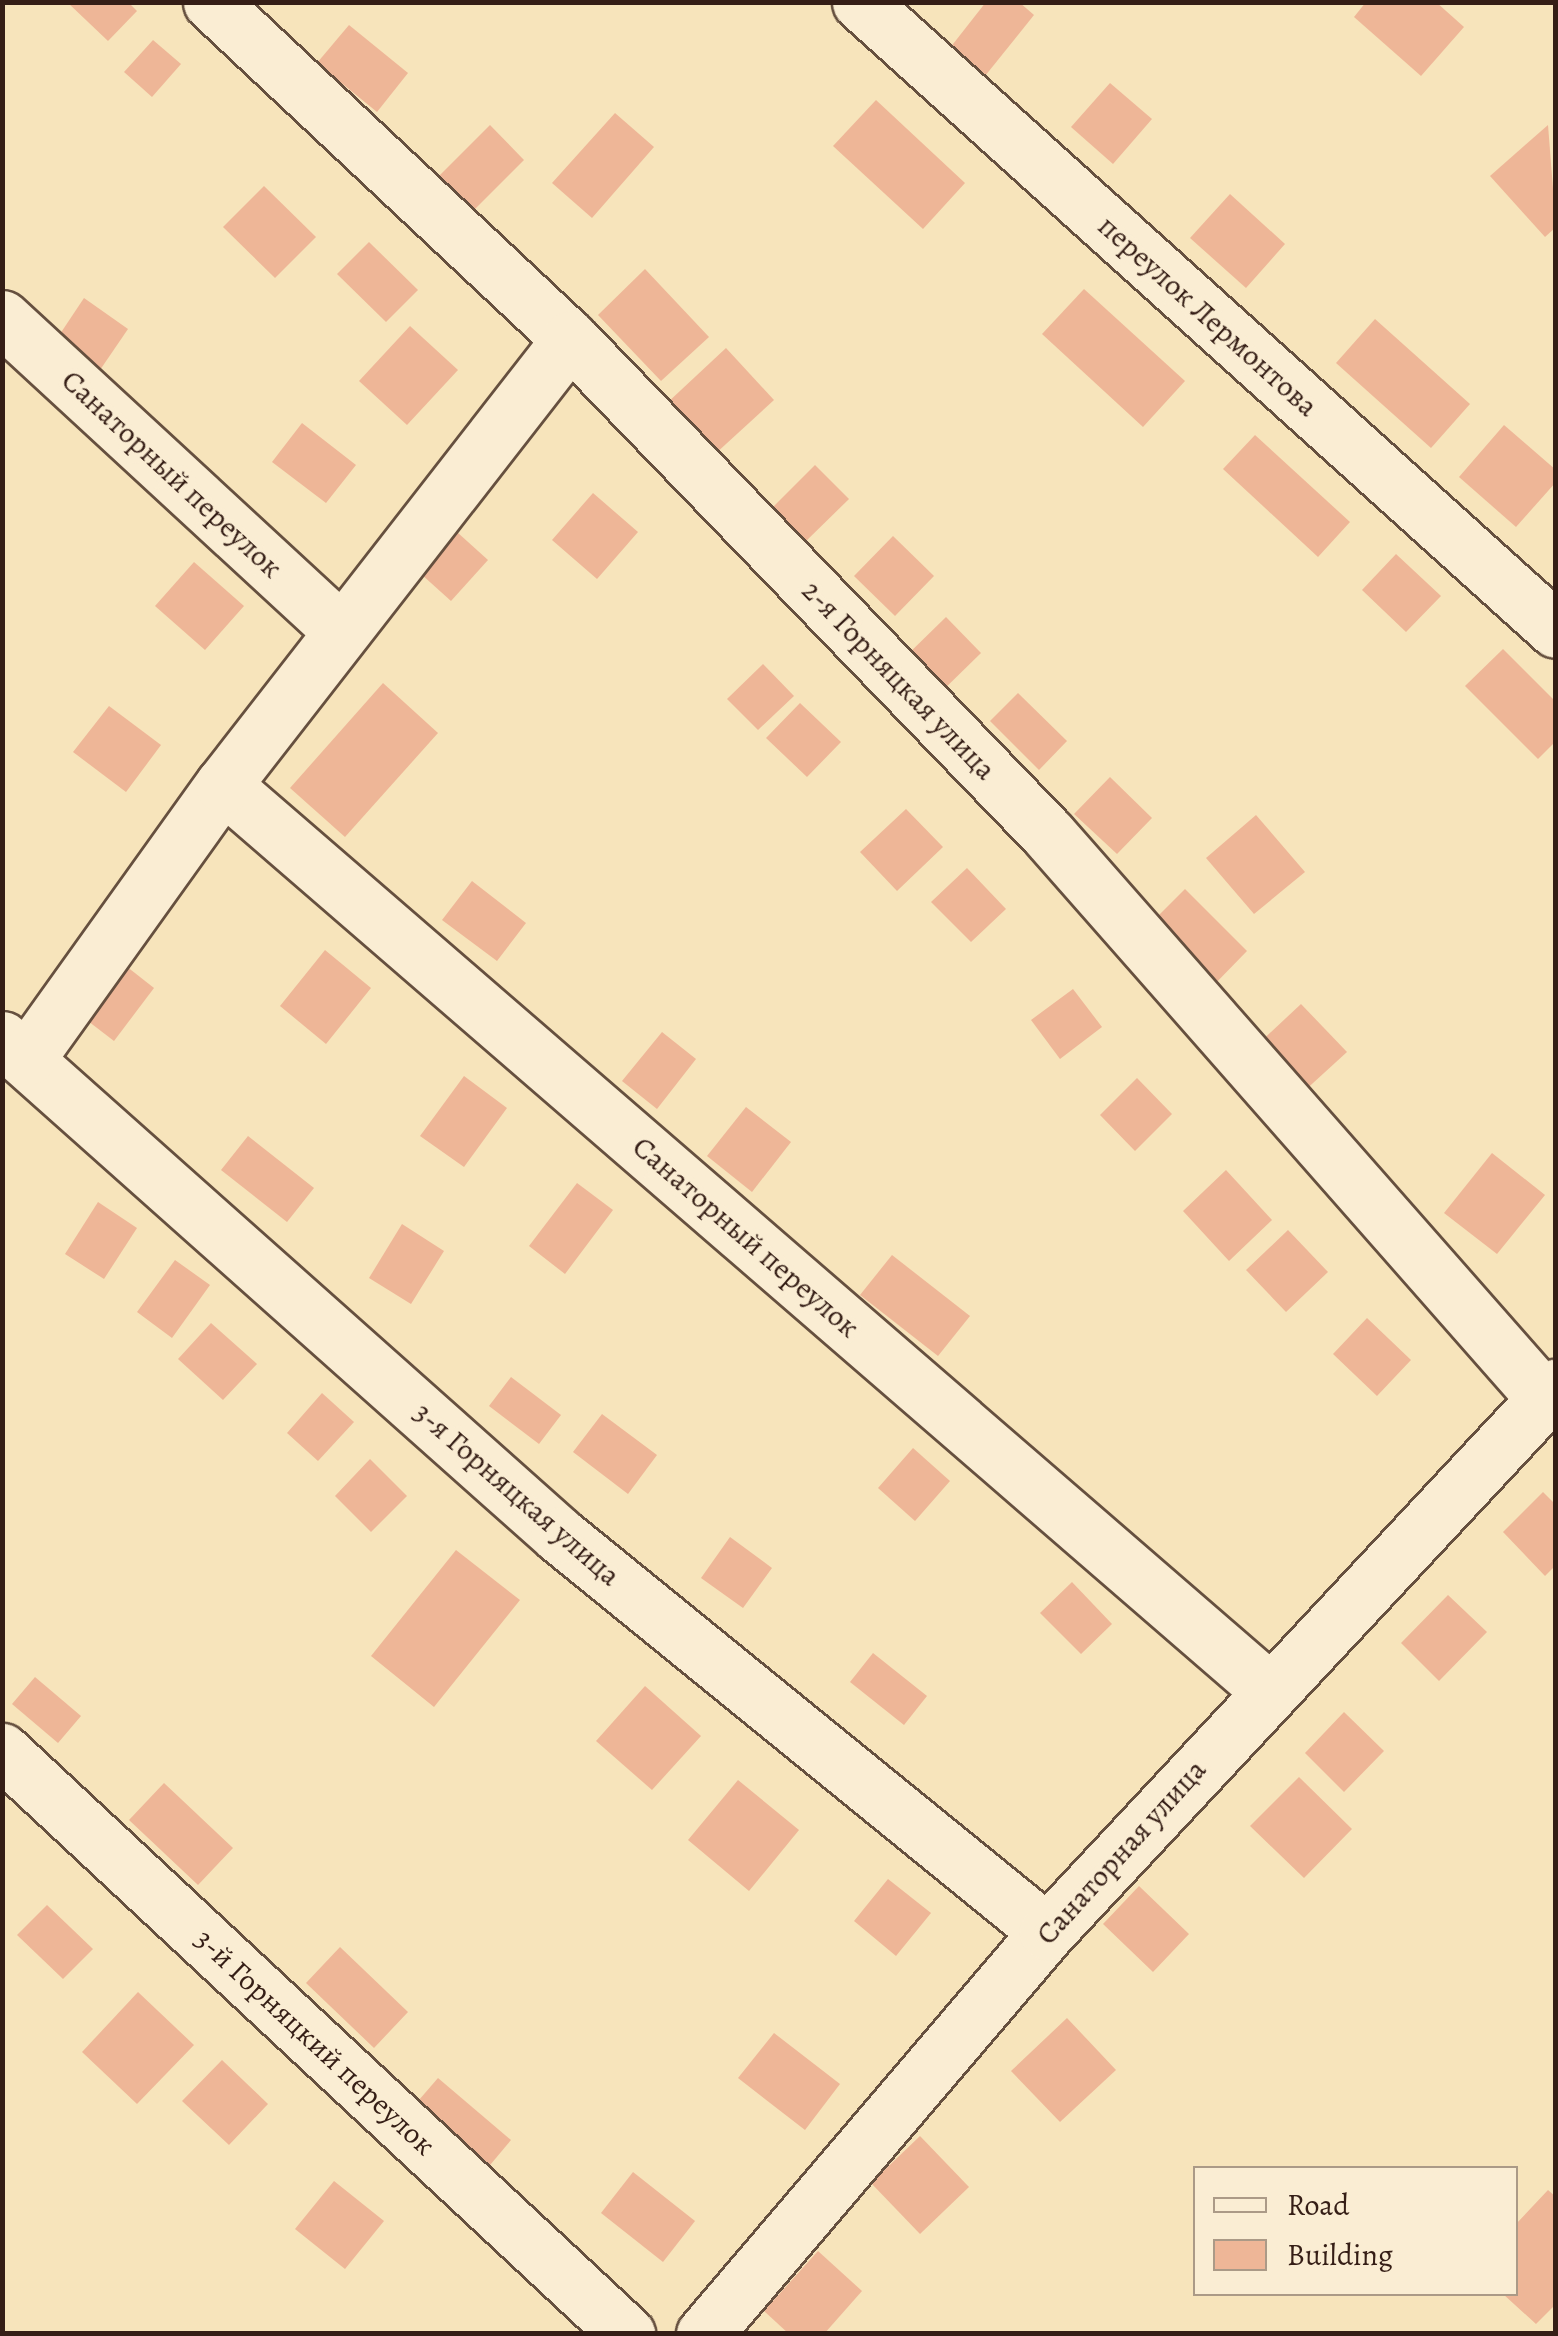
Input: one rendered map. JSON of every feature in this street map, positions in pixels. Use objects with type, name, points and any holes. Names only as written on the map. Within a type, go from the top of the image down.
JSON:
[{"type":"street","name":"2-я Горняцкая улица","points":[[211,2],[570,339],[1048,834],[1550,1392]]},
{"type":"street","name":"переулок Лермонтова","points":[[860,2],[1556,630]]},
{"type":"street","name":"Санаторный переулок","points":[[2,318],[341,630]]},
{"type":"street","points":[[15,1048],[570,339]]},
{"type":"street","name":"Санаторный переулок","points":[[223,784],[1269,1690]]},
{"type":"street","name":"3-я Горняцкая улица","points":[[15,1048],[559,1535],[1046,1932]]},
{"type":"street","name":"Санаторная улица","points":[[704,2334],[1046,1932],[1550,1392]]},
{"type":"street","name":"3-й Горняцкий переулок","points":[[2,1751],[628,2334]]},
{"type":"building","points":[[67,2],[128,2],[137,11],[108,41]]},
{"type":"building","points":[[986,2],[1019,2],[1034,15],[981,81],[946,53]]},
{"type":"building","points":[[1366,2],[1436,2],[1464,27],[1421,76],[1354,17]]},
{"type":"building","points":[[349,25],[408,73],[377,112],[317,63]]},
{"type":"building","points":[[153,40],[181,64],[152,97],[124,72]]},
{"type":"building","points":[[1110,83],[1152,119],[1113,164],[1071,127]]},
{"type":"building","points":[[876,100],[965,183],[923,229],[833,146]]},
{"type":"building","points":[[615,113],[654,147],[592,218],[552,183]]},
{"type":"building","points":[[490,125],[524,160],[471,213],[437,178]]},
{"type":"building","points":[[1548,125],[1556,227],[1545,237],[1490,176]]},
{"type":"building","points":[[264,186],[316,237],[275,278],[223,227]]},
{"type":"building","points":[[1230,194],[1285,244],[1246,288],[1190,238]]},
{"type":"building","points":[[369,242],[418,290],[386,322],[337,274]]},
{"type":"building","points":[[645,269],[709,337],[661,381],[598,315]]},
{"type":"building","points":[[1084,289],[1185,381],[1143,427],[1042,334]]},
{"type":"building","points":[[84,298],[128,329],[100,370],[56,340]]},
{"type":"building","points":[[1375,319],[1470,404],[1431,448],[1336,363]]},
{"type":"building","points":[[410,326],[458,370],[407,425],[359,381]]},
{"type":"building","points":[[726,348],[774,400],[714,455],[666,404]]},
{"type":"building","points":[[302,423],[356,465],[326,503],[272,462]]},
{"type":"building","points":[[1504,425],[1556,470],[1556,482],[1516,527],[1459,477]]},
{"type":"building","points":[[1255,435],[1350,522],[1318,557],[1223,469]]},
{"type":"building","points":[[815,465],[849,499],[802,545],[768,512]]},
{"type":"building","points":[[593,493],[638,532],[597,579],[552,540]]},
{"type":"building","points":[[447,523],[488,560],[451,601],[411,565]]},
{"type":"building","points":[[893,536],[934,576],[895,616],[854,576]]},
{"type":"building","points":[[1396,554],[1441,596],[1406,632],[1362,590]]},
{"type":"building","points":[[194,562],[244,606],[205,650],[155,606]]},
{"type":"building","points":[[946,617],[981,653],[936,697],[901,661]]},
{"type":"building","points":[[1503,649],[1556,702],[1556,741],[1538,759],[1465,686]]},
{"type":"building","points":[[763,664],[794,696],[758,730],[727,699]]},
{"type":"building","points":[[383,683],[438,733],[345,837],[290,788]]},
{"type":"building","points":[[1018,693],[1067,741],[1039,770],[990,721]]},
{"type":"building","points":[[800,703],[841,742],[807,777],[766,738]]},
{"type":"building","points":[[109,706],[161,745],[126,792],[73,752]]},
{"type":"building","points":[[1110,777],[1152,818],[1117,854],[1074,814]]},
{"type":"building","points":[[906,809],[943,847],[897,891],[860,852]]},
{"type":"building","points":[[1256,815],[1305,872],[1254,914],[1206,858]]},
{"type":"building","points":[[967,868],[1006,909],[971,942],[931,902]]},
{"type":"building","points":[[472,881],[526,923],[497,961],[442,920]]},
{"type":"building","points":[[1185,889],[1247,951],[1209,990],[1147,927]]},
{"type":"building","points":[[325,950],[371,988],[326,1044],[280,1006]]},
{"type":"building","points":[[112,955],[154,988],[114,1041],[71,1008]]},
{"type":"building","points":[[1073,989],[1102,1027],[1060,1059],[1031,1020]]},
{"type":"building","points":[[1301,1004],[1347,1052],[1301,1094],[1256,1046]]},
{"type":"building","points":[[662,1032],[696,1059],[657,1109],[622,1081]]},
{"type":"building","points":[[464,1076],[507,1108],[464,1167],[420,1136]]},
{"type":"building","points":[[1137,1078],[1172,1114],[1135,1151],[1100,1115]]},
{"type":"building","points":[[746,1107],[791,1142],[752,1192],[707,1156]]},
{"type":"building","points":[[248,1136],[314,1188],[287,1222],[221,1170]]},
{"type":"building","points":[[1492,1153],[1545,1195],[1497,1254],[1444,1213]]},
{"type":"building","points":[[1226,1170],[1272,1220],[1229,1261],[1183,1211]]},
{"type":"building","points":[[577,1183],[613,1210],[565,1274],[529,1246]]},
{"type":"building","points":[[98,1202],[137,1228],[104,1279],[65,1254]]},
{"type":"building","points":[[402,1224],[444,1251],[411,1304],[369,1278]]},
{"type":"building","points":[[1288,1230],[1328,1272],[1286,1312],[1246,1270]]},
{"type":"building","points":[[892,1255],[970,1316],[938,1356],[860,1295]]},
{"type":"building","points":[[175,1260],[210,1285],[172,1338],[137,1312]]},
{"type":"building","points":[[1367,1318],[1411,1360],[1377,1396],[1333,1354]]},
{"type":"building","points":[[211,1323],[257,1364],[223,1400],[178,1359]]},
{"type":"building","points":[[511,1377],[561,1415],[539,1444],[489,1406]]},
{"type":"building","points":[[322,1393],[354,1422],[318,1461],[287,1433]]},
{"type":"building","points":[[602,1414],[657,1455],[628,1494],[573,1452]]},
{"type":"building","points":[[913,1448],[950,1481],[915,1521],[878,1488]]},
{"type":"building","points":[[370,1459],[407,1496],[371,1532],[335,1496]]},
{"type":"building","points":[[1543,1492],[1556,1505],[1556,1565],[1545,1576],[1503,1532]]},
{"type":"building","points":[[730,1537],[772,1568],[743,1608],[701,1578]]},
{"type":"building","points":[[456,1550],[520,1600],[434,1707],[371,1656]]},
{"type":"building","points":[[1072,1582],[1112,1624],[1081,1654],[1040,1613]]},
{"type":"building","points":[[1448,1595],[1487,1632],[1439,1681],[1401,1643]]},
{"type":"building","points":[[873,1653],[927,1696],[904,1725],[850,1682]]},
{"type":"building","points":[[35,1677],[81,1716],[58,1743],[12,1704]]},
{"type":"building","points":[[645,1686],[701,1736],[652,1790],[596,1741]]},
{"type":"building","points":[[1344,1712],[1384,1751],[1344,1792],[1305,1753]]},
{"type":"building","points":[[1299,1777],[1352,1829],[1304,1878],[1250,1826]]},
{"type":"building","points":[[738,1780],[799,1830],[749,1891],[688,1840]]},
{"type":"building","points":[[164,1783],[233,1848],[198,1885],[129,1820]]},
{"type":"building","points":[[888,1879],[931,1913],[896,1956],[854,1921]]},
{"type":"building","points":[[1139,1886],[1189,1934],[1153,1972],[1103,1924]]},
{"type":"building","points":[[47,1905],[93,1949],[63,1979],[17,1935]]},
{"type":"building","points":[[340,1947],[408,2012],[374,2048],[306,1983]]},
{"type":"building","points":[[138,1992],[194,2045],[137,2104],[82,2052]]},
{"type":"building","points":[[1067,2018],[1116,2070],[1060,2122],[1011,2071]]},
{"type":"building","points":[[774,2033],[840,2084],[805,2130],[738,2078]]},
{"type":"building","points":[[222,2060],[268,2104],[229,2145],[182,2101]]},
{"type":"building","points":[[438,2078],[511,2140],[480,2177],[406,2115]]},
{"type":"building","points":[[920,2136],[969,2187],[920,2234],[871,2183]]},
{"type":"building","points":[[633,2172],[695,2221],[663,2262],[601,2213]]},
{"type":"building","points":[[334,2181],[384,2221],[345,2269],[295,2229]]},
{"type":"building","points":[[1548,2190],[1556,2197],[1556,2304],[1536,2324],[1505,2296],[1518,2296],[1518,2222]]},
{"type":"building","points":[[818,2251],[862,2291],[824,2334],[789,2334],[764,2311]]}]
